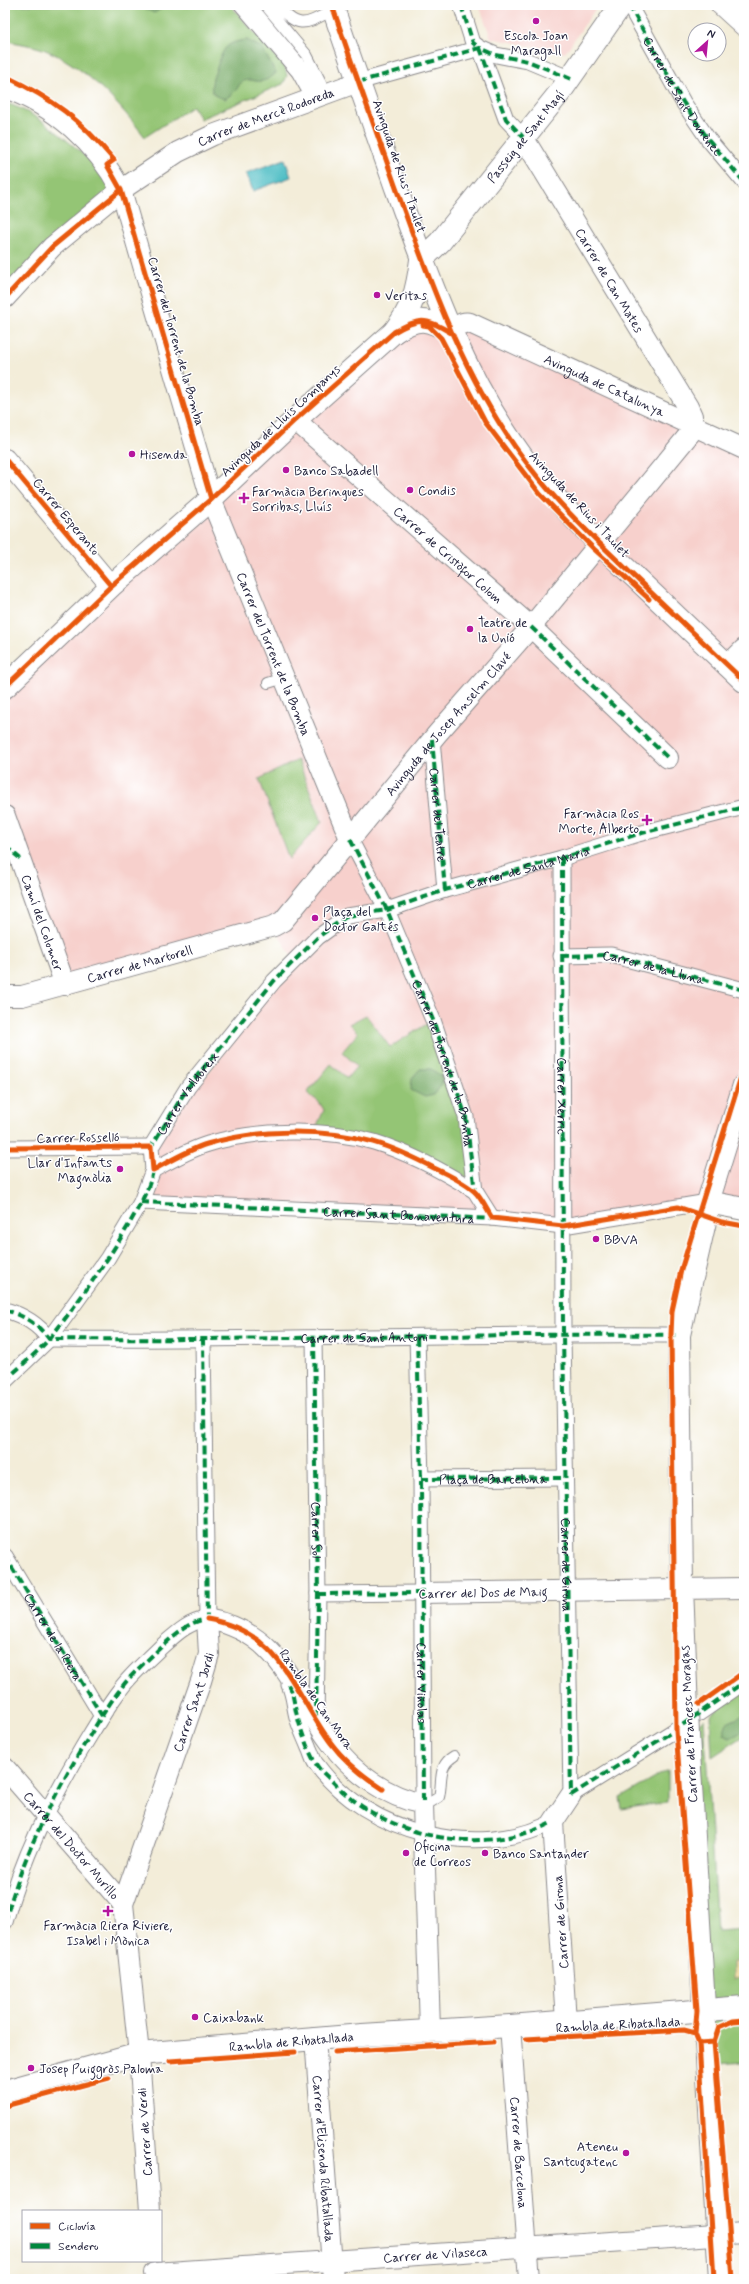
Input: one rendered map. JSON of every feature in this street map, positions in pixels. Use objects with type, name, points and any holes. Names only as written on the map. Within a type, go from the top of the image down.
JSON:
[{"type":"street","points":[[461,5],[474,42],[480,48],[496,55],[528,61],[571,78]]},
{"type":"street","name":"Passeig de Sant Magí","points":[[422,260],[440,242],[571,78],[621,5]]},
{"type":"street","name":"Carrer de Sant Domènec","points":[[629,5],[683,102],[708,139],[744,182]]},
{"type":"street","points":[[720,5],[744,26]]},
{"type":"street","name":"Avinguda de Rius i Taulet","points":[[332,7],[422,260],[454,323],[470,374],[514,445],[530,467],[598,544],[744,682]]},
{"type":"street","name":"Carrer de Mercè Rodoreda","points":[[5,298],[52,247],[121,190],[178,152],[213,135],[319,95],[358,82],[480,48]]},
{"type":"street","points":[[480,48],[506,119],[523,137]]},
{"type":"street","name":"Carrer del Torrent de la Bomba","points":[[5,88],[22,94],[63,120],[92,146],[111,170],[121,190],[211,499],[276,680],[350,839],[387,910],[433,1020],[466,1117],[475,1191],[492,1218]]},
{"type":"street","name":"Carrer de Can Mates","points":[[523,137],[688,407],[692,416],[692,425]]},
{"type":"street","name":"Avinguda de Lluís Companys","points":[[5,687],[111,586],[211,499],[295,420],[394,332],[406,316],[415,298],[422,260]]},
{"type":"street","points":[[394,332],[411,322],[425,320],[439,325],[454,323]]},
{"type":"street","name":"Avinguda de Catalunya","points":[[454,323],[692,425],[744,449]]},
{"type":"street","name":"Carrer de Cristòfor Colom","points":[[295,420],[532,627],[668,758]]},
{"type":"street","name":"Avinguda de Josep Anselm Clavé","points":[[274,926],[284,920],[432,739],[532,627],[598,544],[692,431],[692,425]]},
{"type":"street","name":"Carrer Esperanto","points":[[5,459],[111,586]]},
{"type":"street","points":[[727,666],[744,649]]},
{"type":"street","name":"Carrer del Teatre","points":[[432,739],[445,890]]},
{"type":"street","name":"Carrer de Santa Maria","points":[[318,937],[347,916],[387,910],[445,890],[562,858],[638,834],[744,807]]},
{"type":"street","name":"Camí del Colomer","points":[[5,816],[22,860],[65,985]]},
{"type":"street","points":[[5,846],[22,860]]},
{"type":"street","name":"Carrer Xerric","points":[[562,858],[561,956],[563,1335]]},
{"type":"street","name":"Carrer de Martorell","points":[[5,996],[22,996],[65,985],[274,926]]},
{"type":"street","name":"Carrer Valldoreix","points":[[5,1381],[49,1339],[107,1259],[141,1202],[153,1170],[151,1147],[188,1087],[274,982],[318,937]]},
{"type":"street","name":"Carrer de la Lluna","points":[[561,956],[611,955],[744,990]]},
{"type":"street","name":"Carrer de Francesc Moragas","points":[[720,2279],[716,2235],[688,1735],[682,1587],[679,1335],[707,1209],[744,1085]]},
{"type":"street","points":[[153,1170],[200,1147],[228,1139],[281,1132],[336,1134],[373,1142],[412,1156],[475,1191]]},
{"type":"street","name":"Carrer Rosselló","points":[[5,1148],[151,1147]]},
{"type":"street","name":"Carrer Sant Bonaventura","points":[[141,1202],[492,1218],[563,1226],[678,1207],[707,1209]]},
{"type":"street","points":[[707,1209],[744,1209]]},
{"type":"street","points":[[5,1310],[28,1319],[41,1328],[49,1339]]},
{"type":"street","name":"Carrer de Sant Antoni","points":[[49,1339],[203,1341],[563,1335],[679,1335]]},
{"type":"street","name":"Carrer de Girona","points":[[563,1335],[571,1795]]},
{"type":"street","name":"Carrer Viñolas","points":[[417,1337],[421,1479],[423,1804],[430,2030]]},
{"type":"street","name":"Carrer Sol","points":[[314,1339],[318,1594],[316,1721]]},
{"type":"street","name":"Carrer Sant Jordi","points":[[139,2054],[123,1904],[201,1681],[209,1654],[206,1619],[203,1341]]},
{"type":"street","name":"Plaça de Barcelona","points":[[421,1479],[565,1478]]},
{"type":"street","name":"Carrer de la Riera","points":[[5,1556],[102,1716]]},
{"type":"street","name":"Carrer del Dos de Maig","points":[[318,1594],[421,1594],[682,1587],[744,1588]]},
{"type":"street","points":[[5,1922],[15,1883],[45,1815],[102,1716],[119,1690],[148,1659],[181,1629],[195,1620],[206,1619]]},
{"type":"street","name":"Rambla de Can Mora","points":[[206,1619],[219,1621],[246,1633],[260,1642],[272,1653],[291,1677],[331,1744],[352,1767],[383,1789],[407,1801],[423,1804]]},
{"type":"street","name":"Rambla de Can Mora","points":[[272,1653],[283,1670],[292,1691],[297,1719],[316,1765],[349,1798],[386,1821],[424,1835],[448,1838],[483,1839],[516,1836],[553,1822]]},
{"type":"street","points":[[553,1822],[571,1795],[672,1732],[744,1682]]},
{"type":"street","name":"Carrer del Doctor Murillo","points":[[5,1768],[123,1904]]},
{"type":"street","name":"Carrer de Girona","points":[[553,1822],[566,2022]]},
{"type":"street","name":"Rambla de Ribatallada","points":[[5,2090],[139,2054],[315,2038],[566,2022],[744,2007]]},
{"type":"street","name":"Carrer de Barcelona","points":[[510,2026],[529,2279]]},
{"type":"street","name":"Carrer d'Elisenda Ribatallada","points":[[315,2038],[332,2270]]},
{"type":"street","name":"Carrer de Verdi","points":[[139,2054],[150,2210]]},
{"type":"street","name":"Carrer de Vilaseca","points":[[154,2271],[332,2270],[526,2248],[744,2233]]},
{"type":"lane","points":[[239,5],[297,73],[319,95]]},
{"type":"lane","points":[[251,5],[306,70],[319,95]]},
{"type":"lane","points":[[265,5],[307,55],[319,95]]},
{"type":"lane","points":[[277,5],[294,22],[302,24],[309,23],[332,7]]},
{"type":"lane","points":[[423,1804],[431,1802],[438,1797],[440,1772],[443,1765],[454,1756]]},
{"type":"shaded area","name":"Escola Joan Maragall","points":[[479,5],[598,5],[565,53],[491,38]]},
{"type":"shaded area","points":[[470,328],[744,449],[744,1209],[708,1202],[563,1226],[141,1202],[151,1147],[294,961],[274,926],[65,985],[5,821],[5,689],[394,332],[451,333]]},
{"type":"green space","points":[[8,5],[230,5],[285,67],[287,76],[283,84],[200,119],[193,106],[145,137],[114,100],[78,68],[45,50],[8,41],[6,37]]},
{"type":"green space","points":[[138,5],[165,5],[163,8],[154,13]]},
{"type":"green space","points":[[247,40],[262,48],[276,73],[270,78],[264,80],[245,81],[225,99],[216,96],[212,91],[212,83],[225,49],[228,45]]},
{"type":"green space","points":[[5,103],[19,108],[51,127],[82,153],[121,190],[5,298]]},
{"type":"green space","points":[[298,760],[322,822],[289,859],[259,779]]},
{"type":"green space","points":[[366,1015],[390,1047],[433,1020],[466,1117],[472,1180],[412,1156],[313,1134],[324,1110],[319,1102],[307,1093],[331,1064],[347,1078],[357,1066],[342,1052],[358,1033],[349,1024]]},
{"type":"green space","points":[[420,1069],[431,1069],[441,1076],[442,1084],[434,1095],[425,1097],[411,1090],[412,1078]]},
{"type":"green space","points":[[744,1692],[744,1736],[712,1757],[710,1715]]},
{"type":"green space","points":[[744,1713],[744,1731],[730,1738],[723,1735],[727,1723],[740,1717]]},
{"type":"green space","points":[[704,1719],[717,1932],[744,1930],[744,2062],[706,2065],[688,1731]]},
{"type":"green space","points":[[668,1770],[668,1802],[622,1809],[620,1798]]},
{"type":"sand","points":[[733,1962],[744,1962],[744,1978],[733,1979]]},
{"type":"water","points":[[285,159],[291,177],[253,191],[246,173]]},
{"type":"marked path","points":[[461,5],[473,43],[480,48],[506,119],[523,137]]},
{"type":"marked path","points":[[629,5],[683,102],[708,139],[744,182]]},
{"type":"marked path","points":[[358,82],[480,48],[496,55],[528,61],[571,79]]},
{"type":"marked path","points":[[531,627],[668,758]]},
{"type":"marked path","points":[[432,739],[445,890]]},
{"type":"marked path","points":[[151,1150],[151,1147],[188,1087],[274,981],[318,937],[347,916],[387,910],[445,890],[562,858],[638,834],[744,807]]},
{"type":"marked path","points":[[350,839],[387,910],[433,1020],[466,1117],[475,1192]]},
{"type":"marked path","points":[[5,846],[22,860]]},
{"type":"marked path","points":[[562,858],[563,1335],[571,1795]]},
{"type":"marked path","points":[[561,956],[611,955],[744,990]]},
{"type":"marked path","points":[[5,1381],[49,1339],[92,1281],[110,1255],[140,1204],[149,1183],[153,1168]]},
{"type":"marked path","points":[[141,1202],[494,1219]]},
{"type":"marked path","points":[[5,1310],[30,1321],[49,1339],[679,1335]]},
{"type":"marked path","points":[[417,1337],[421,1479],[423,1804]]},
{"type":"marked path","points":[[314,1339],[318,1594],[316,1719]]},
{"type":"marked path","points":[[5,1922],[20,1875],[38,1831],[96,1724],[123,1685],[161,1647],[187,1626],[207,1619],[203,1341]]},
{"type":"marked path","points":[[421,1479],[565,1478]]},
{"type":"marked path","points":[[5,1556],[102,1716]]},
{"type":"marked path","points":[[318,1594],[421,1593]]},
{"type":"marked path","points":[[571,1795],[672,1732],[744,1682]]},
{"type":"marked path","points":[[289,1684],[303,1736],[318,1767],[357,1803],[382,1818],[409,1829],[438,1837],[467,1840],[497,1839],[526,1833],[553,1822]]},
{"type":"cycle path","points":[[332,5],[408,222],[436,295],[468,366],[486,401],[506,434],[541,481],[581,525],[744,681]]},
{"type":"cycle path","points":[[5,76],[38,93],[65,111],[77,121],[114,160],[107,165],[121,190],[211,499]]},
{"type":"cycle path","points":[[5,298],[52,247],[121,190]]},
{"type":"cycle path","points":[[5,687],[111,586],[211,499],[295,420],[394,332],[402,327],[422,321],[435,324],[451,333]]},
{"type":"cycle path","points":[[423,325],[429,326],[441,338],[485,422],[540,494],[594,549],[649,599]]},
{"type":"cycle path","points":[[5,459],[111,586]]},
{"type":"cycle path","points":[[695,2033],[697,2011],[676,1730],[671,1335],[672,1311],[681,1270],[744,1067]]},
{"type":"cycle path","points":[[5,1148],[151,1147],[153,1170],[193,1149],[226,1139],[268,1133],[290,1132],[333,1134],[354,1137],[389,1147],[449,1175],[474,1191],[492,1218],[563,1226],[678,1207],[722,1222],[744,1226]]},
{"type":"cycle path","points":[[207,1619],[232,1626],[253,1636],[269,1650],[282,1666],[336,1750],[368,1779],[383,1789]]},
{"type":"cycle path","points":[[699,1704],[744,1672]]},
{"type":"cycle path","points":[[526,2039],[684,2030],[695,2033],[699,2043],[714,2042],[719,2027],[733,2021],[744,2020]]},
{"type":"cycle path","points":[[335,2052],[493,2042]]},
{"type":"cycle path","points":[[714,2042],[733,2279]]},
{"type":"cycle path","points":[[699,2043],[714,2279]]},
{"type":"cycle path","points":[[170,2061],[295,2052]]},
{"type":"cycle path","points":[[5,2106],[109,2078]]},
{"type":"place","name":"Escola Joan Maragall","points":[[536,21]]},
{"type":"place","name":"Veritas","points":[[377,295]]},
{"type":"place","name":"Hisenda","points":[[132,454]]},
{"type":"place","name":"Banco Sabadell","points":[[286,470]]},
{"type":"place","name":"Condis","points":[[410,490]]},
{"type":"place","name":"Farmàcia Beringues Sorribas, Lluís","points":[[244,498]]},
{"type":"place","name":"Teatre de la Unió","points":[[470,629]]},
{"type":"place","name":"Farmàcia Ros Morte, Alberto","points":[[647,820]]},
{"type":"place","name":"Plaça del Doctor Galtés","points":[[315,918]]},
{"type":"place","name":"Llar d'Infants Magnòlia","points":[[120,1169]]},
{"type":"place","name":"BBVA","points":[[596,1239]]},
{"type":"place","name":"Oficina de Correos","points":[[406,1853]]},
{"type":"place","name":"Banco Santander","points":[[485,1853]]},
{"type":"place","name":"Farmàcia Riera Riviere, Isabel i Mònica","points":[[108,1911]]},
{"type":"place","name":"Caixabank","points":[[195,2017]]},
{"type":"place","name":"Josep Puiggròs Paloma","points":[[31,2068]]},
{"type":"place","name":"Ateneu Santcugatenc","points":[[626,2153]]}]
